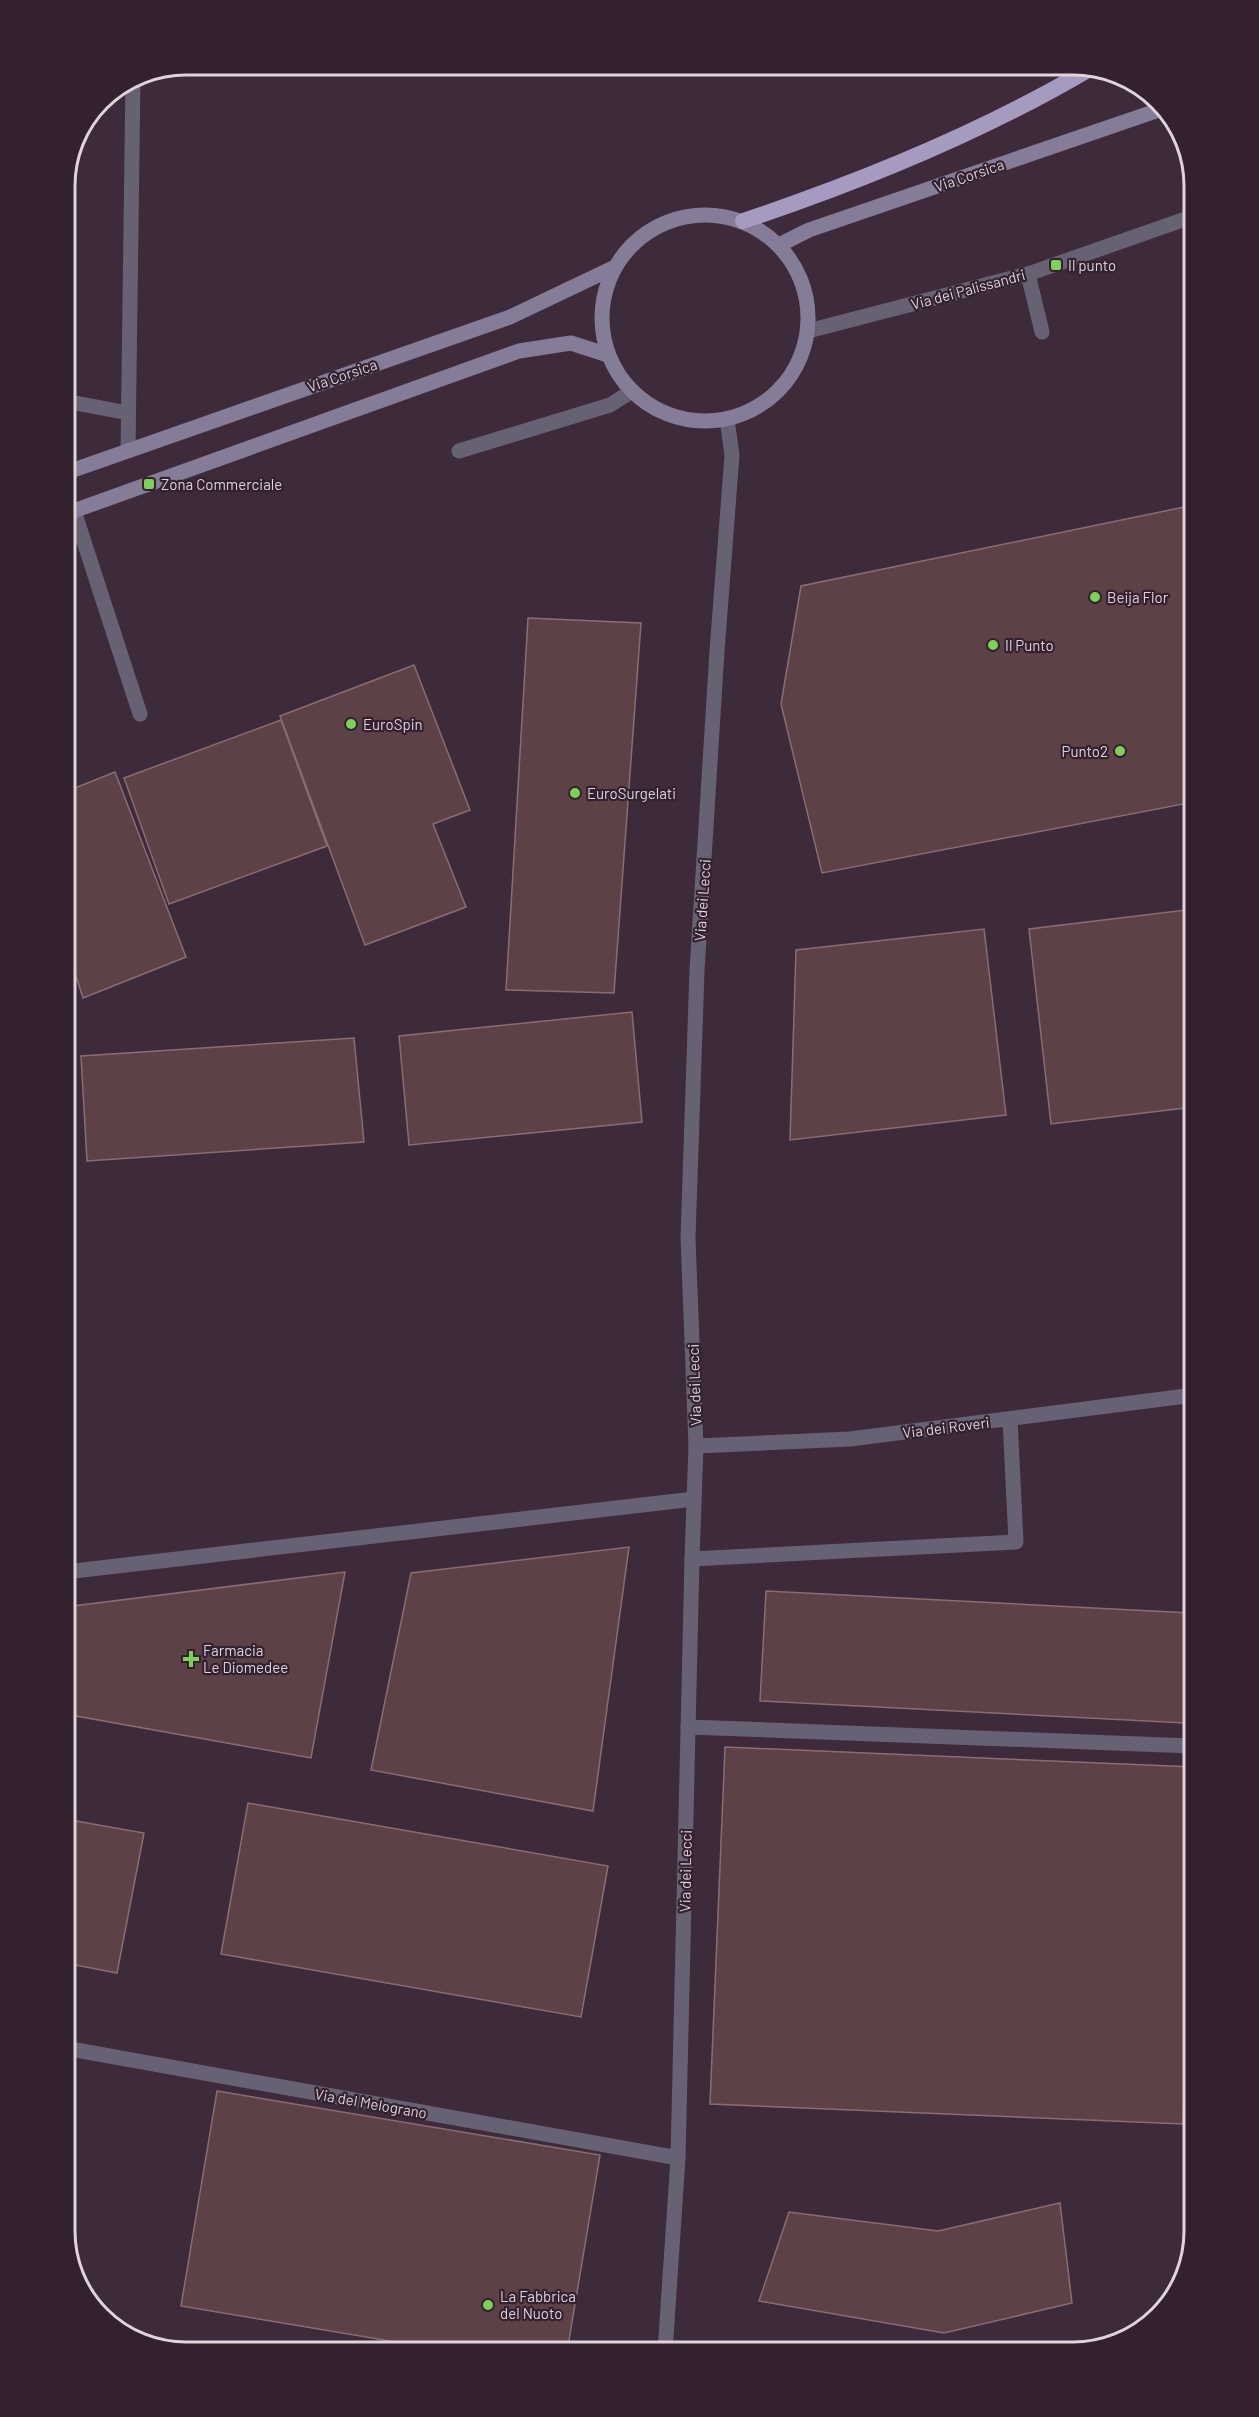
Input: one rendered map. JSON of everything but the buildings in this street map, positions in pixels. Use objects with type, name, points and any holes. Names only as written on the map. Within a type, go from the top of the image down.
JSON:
[{"type":"highway","points":[[743,221],[829,193],[950,142],[1078,75]]},
{"type":"main road","name":"Via Corsica","points":[[778,246],[809,230],[1155,111]]},
{"type":"main road","name":"Via Corsica","points":[[698,214],[725,216],[743,221],[763,232],[778,246],[792,261],[802,281],[808,309],[808,332],[800,357],[783,386],[760,405],[727,419],[696,421],[668,415],[647,404],[632,391],[620,376],[603,338],[603,301],[615,267],[636,240],[663,223],[698,214]]},
{"type":"main road","name":"Via Corsica","points":[[75,469],[510,317],[615,267]]},
{"type":"main road","points":[[75,510],[519,351],[572,343],[609,355]]},
{"type":"street","points":[[128,450],[133,88]]},
{"type":"street","name":"Via dei Palissandri","points":[[808,332],[1028,274],[1184,219]]},
{"type":"street","points":[[1028,274],[1042,332]]},
{"type":"street","points":[[459,452],[609,405],[632,391]]},
{"type":"street","points":[[75,403],[128,413]]},
{"type":"street","name":"Via dei Lecci","points":[[666,2342],[678,2158],[696,1446],[689,1227],[697,969],[732,455],[727,419]]},
{"type":"street","points":[[75,526],[140,714]]},
{"type":"street","name":"Via dei Roveri","points":[[696,1446],[850,1439],[1184,1396]]},
{"type":"street","points":[[692,1559],[1016,1542],[1010,1419]]},
{"type":"street","points":[[75,1571],[693,1499]]},
{"type":"street","points":[[688,1727],[1184,1746]]},
{"type":"street","name":"Via del Melograno","points":[[75,2050],[678,2158]]},
{"type":"place","name":"Il punto","points":[[1056,265]]},
{"type":"place","name":"Zona Commerciale","points":[[149,484]]},
{"type":"place","name":"Beija Flor","points":[[1095,597]]},
{"type":"place","name":"Il Punto","points":[[993,645]]},
{"type":"place","name":"EuroSpin","points":[[351,724]]},
{"type":"place","name":"Punto2","points":[[1120,751]]},
{"type":"place","name":"EuroSurgelati","points":[[575,793]]},
{"type":"place","name":"Farmacia Le Diomedee","points":[[191,1659]]},
{"type":"place","name":"La Fabbrica del Nuoto","points":[[488,2305]]}]
